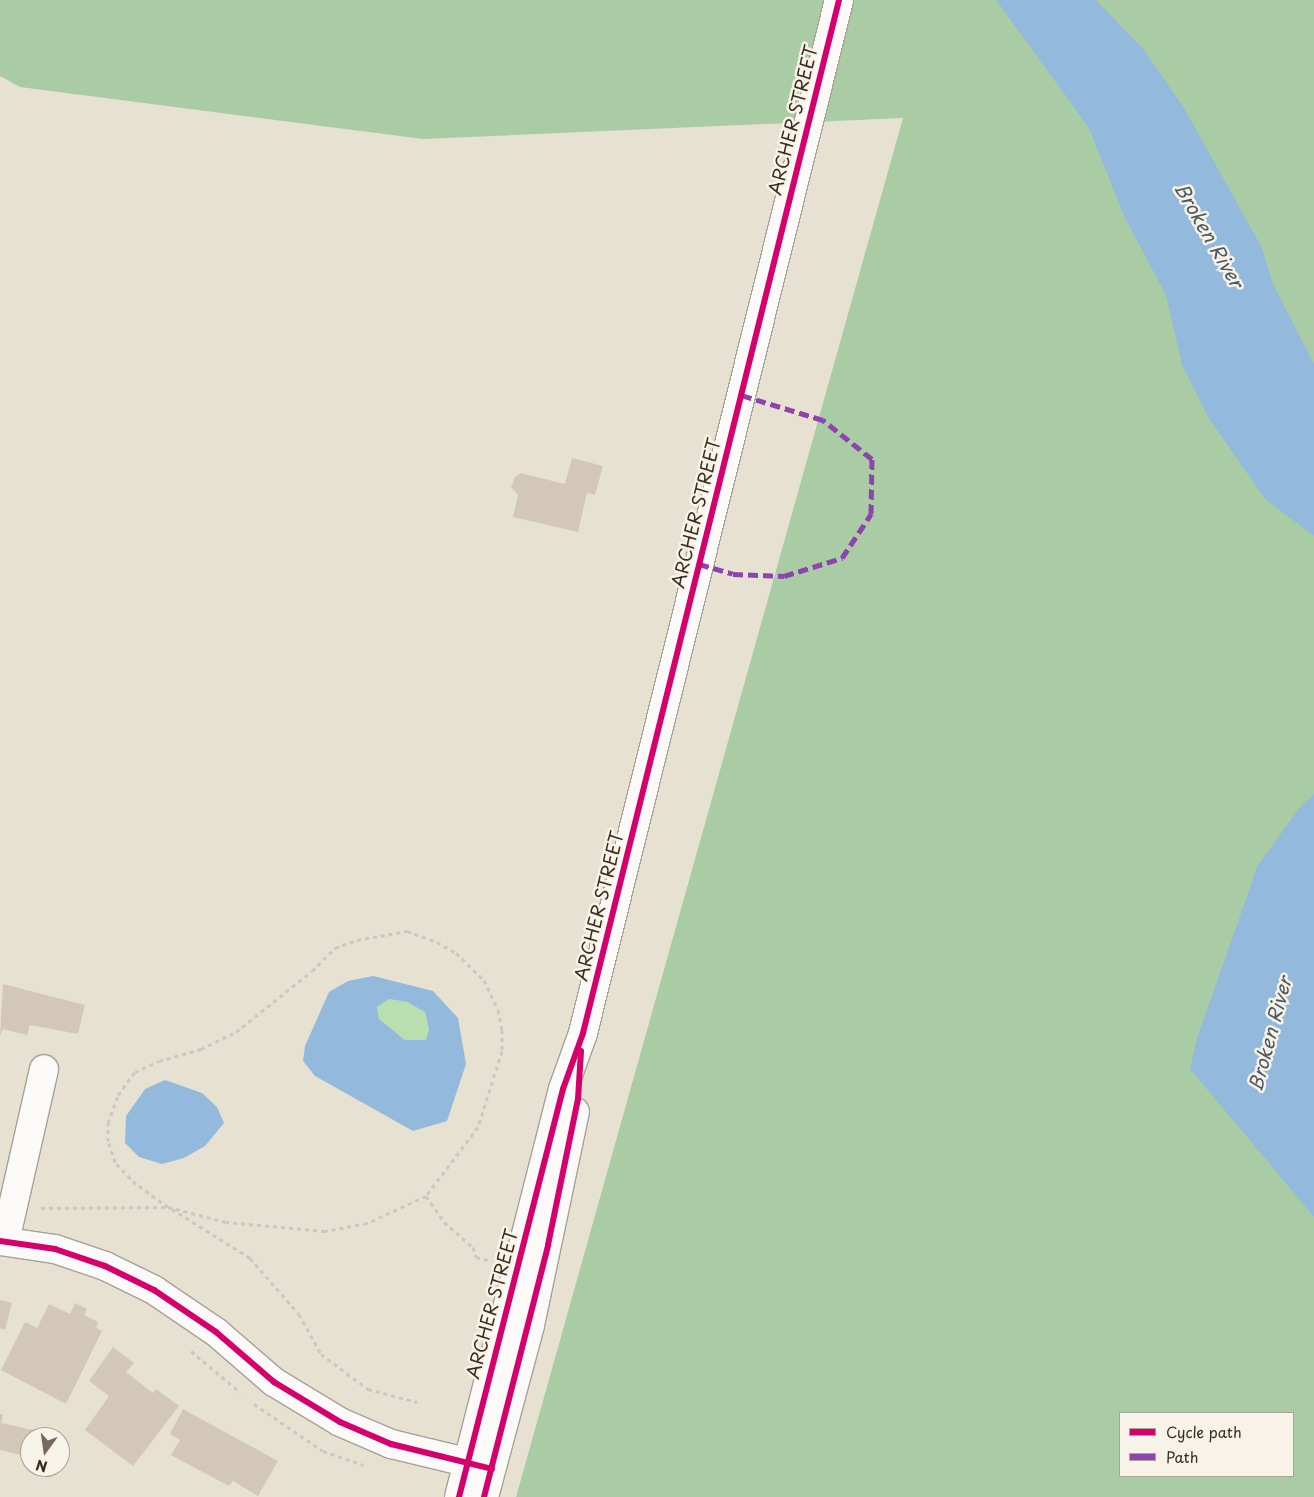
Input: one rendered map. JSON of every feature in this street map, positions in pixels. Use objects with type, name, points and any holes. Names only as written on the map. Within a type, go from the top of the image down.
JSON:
[{"type":"main road","name":"ARCHER STREET","points":[[484,1497],[480,1465],[563,1089],[583,1034],[839,0]]},
{"type":"main road","points":[[44,1069],[2,1241],[55,1249],[105,1266],[154,1290],[216,1332],[274,1382],[340,1422],[392,1444],[480,1465]]},
{"type":"main road","name":"ARCHER STREET","points":[[459,1497],[480,1465]]},
{"type":"path","points":[[10,1208],[168,1206],[226,1222],[325,1231],[366,1223],[426,1196],[478,1127],[497,1069],[502,1030],[498,1010],[484,980],[472,966],[437,942],[407,931],[358,940],[335,948],[304,978],[236,1032],[201,1049],[159,1061],[135,1072],[118,1095],[108,1123],[108,1141],[115,1162],[136,1184],[168,1206],[250,1258],[299,1314],[321,1354],[368,1388],[416,1402]]},
{"type":"path","points":[[426,1196],[444,1222],[473,1247],[476,1257]]},
{"type":"path","points":[[187,1348],[245,1396]]},
{"type":"path","points":[[252,1403],[323,1451],[370,1467]]},
{"type":"green space","points":[[0,0],[1314,0],[1314,1497],[516,1497],[903,118],[423,139],[20,87],[0,76]]},
{"type":"green space","points":[[389,999],[407,1002],[425,1012],[429,1029],[426,1040],[405,1040],[379,1019],[377,1007]]},
{"type":"water","name":"Broken River","points":[[996,0],[1096,0],[1144,50],[1184,108],[1262,248],[1273,284],[1314,364],[1314,536],[1265,499],[1210,420],[1182,365],[1166,295],[1125,218],[1089,128]]},
{"type":"water","name":"Broken River","points":[[1314,794],[1314,1217],[1190,1069],[1197,1038],[1258,865],[1300,807]]},
{"type":"water","points":[[373,976],[433,991],[458,1018],[466,1064],[447,1121],[413,1131],[315,1076],[303,1061],[305,1046],[329,992],[348,981]],"holes":[[[389,999],[407,1002],[425,1012],[429,1029],[426,1040],[405,1040],[379,1019],[377,1007]]]},
{"type":"water","points":[[165,1080],[202,1093],[217,1107],[224,1123],[205,1146],[184,1158],[162,1164],[139,1157],[125,1143],[126,1116],[145,1089]]},
{"type":"building","points":[[572,458],[603,466],[595,495],[587,493],[578,532],[513,517],[518,495],[511,487],[515,477],[521,473],[565,484]]},
{"type":"building","points":[[3,984],[85,1005],[78,1034],[30,1025],[27,1035],[3,1029],[0,1036]]},
{"type":"building","points":[[0,1300],[12,1303],[5,1330],[0,1328]]},
{"type":"building","points":[[75,1303],[87,1309],[84,1315],[98,1322],[96,1328],[102,1331],[66,1404],[1,1370],[25,1322],[37,1328],[49,1304],[70,1314]]},
{"type":"building","points":[[113,1347],[134,1363],[126,1372],[153,1393],[156,1389],[179,1406],[133,1466],[85,1430],[109,1396],[89,1381]]},
{"type":"building","points":[[183,1409],[278,1461],[258,1496],[233,1481],[229,1486],[171,1455],[180,1440],[170,1434]]},
{"type":"building","points":[[0,1414],[3,1414],[1,1423],[20,1427],[20,1455],[0,1450]]},
{"type":"marked path","points":[[699,564],[733,574],[784,576],[842,558],[871,514],[872,459],[823,420],[741,395]]},
{"type":"cycle path","points":[[459,1497],[563,1089],[583,1033],[839,0]]},
{"type":"cycle path","points":[[484,1497],[548,1245],[578,1099],[581,1051]]},
{"type":"cycle path","points":[[0,1241],[55,1249],[105,1266],[154,1290],[216,1332],[274,1382],[340,1422],[391,1444],[492,1469]]}]
